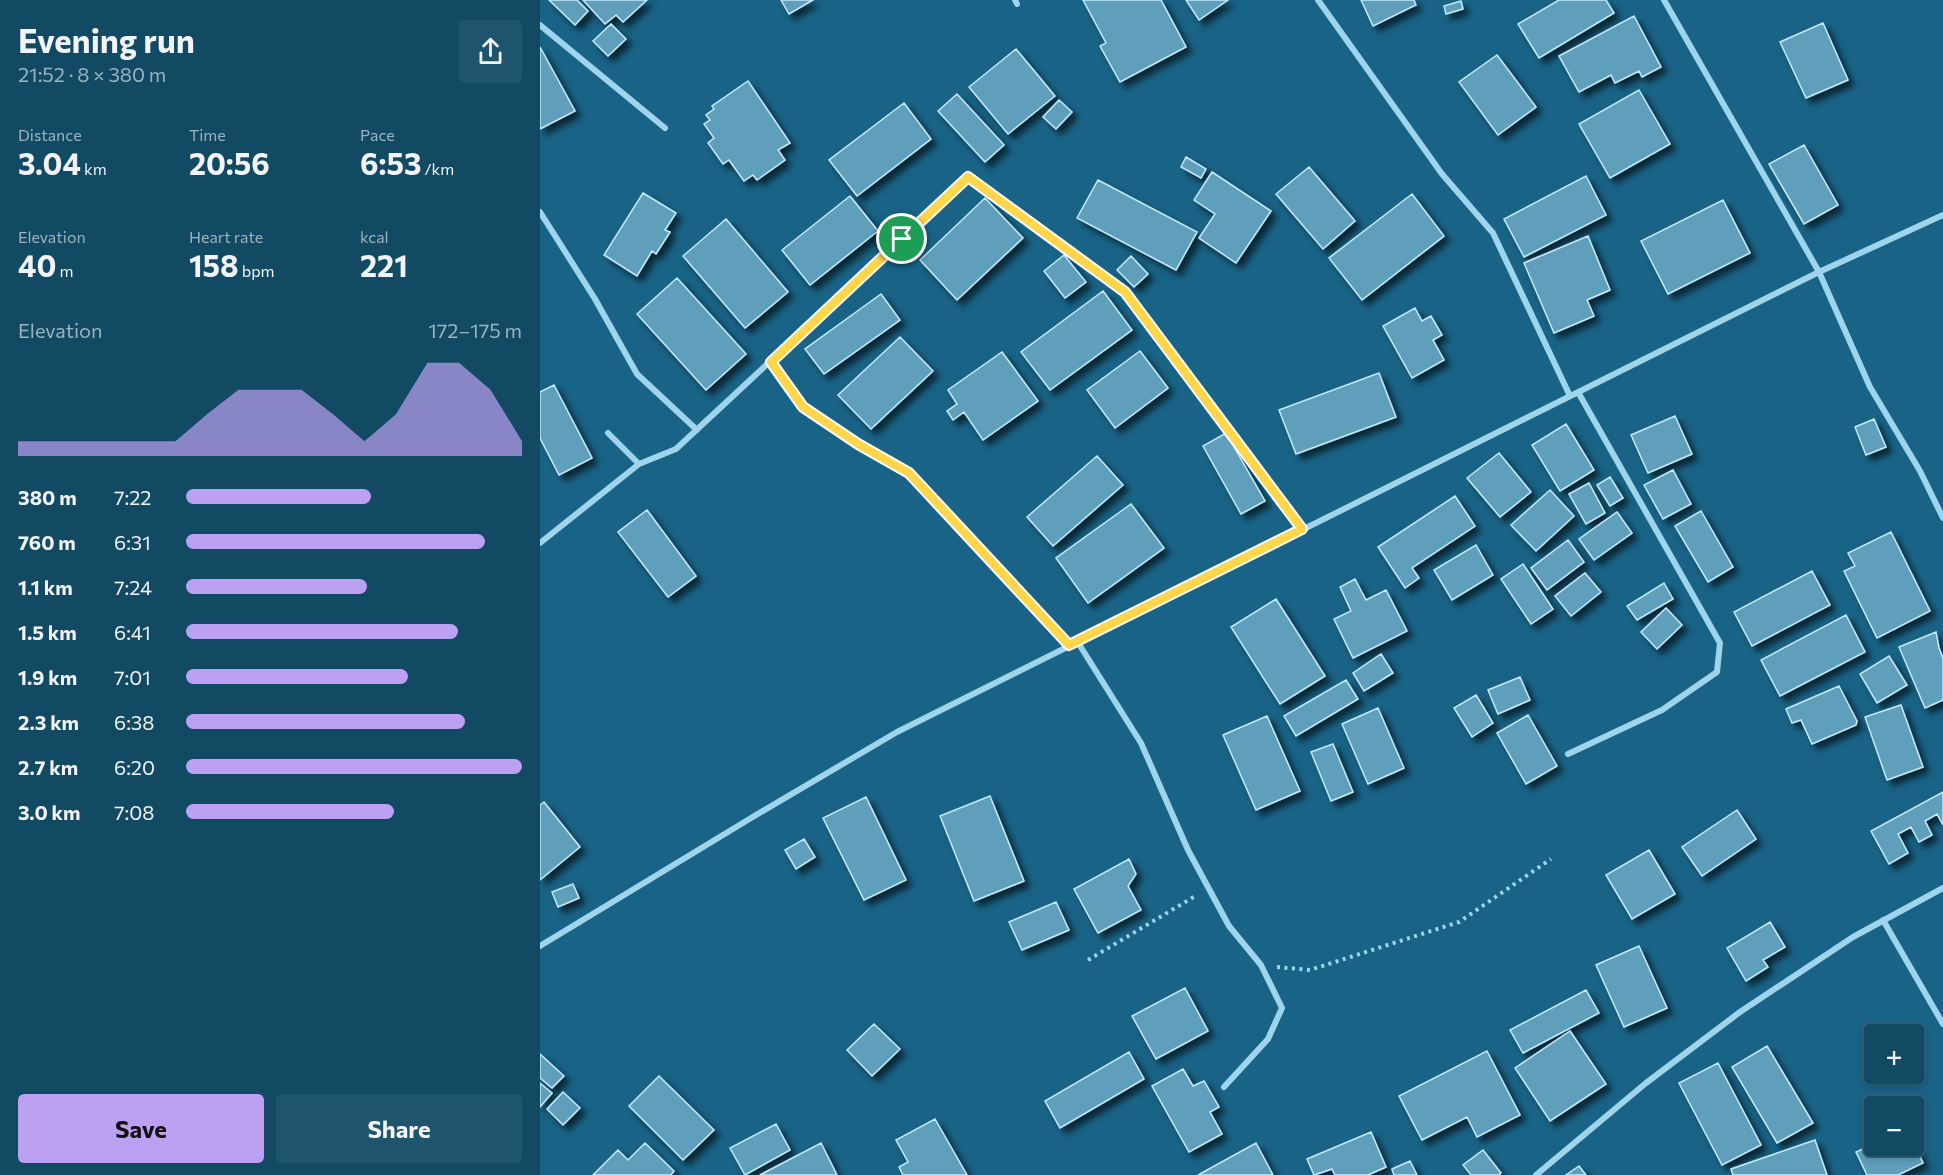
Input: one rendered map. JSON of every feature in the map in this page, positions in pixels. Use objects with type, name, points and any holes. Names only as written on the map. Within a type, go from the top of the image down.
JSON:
[{"type":"street","points":[[1318,0],[1442,174],[1493,233],[1570,396]]},
{"type":"street","points":[[1664,0],[1819,272],[1870,387],[1920,471],[1943,518]]},
{"type":"street","points":[[540,25],[665,128]]},
{"type":"street","points":[[540,543],[639,464],[676,449],[968,177],[1125,292],[1302,529]]},
{"type":"street","points":[[540,212],[595,299],[637,374],[697,430]]},
{"type":"street","points":[[540,946],[897,732],[1819,272],[1943,215]]},
{"type":"street","points":[[771,362],[803,407],[858,444],[909,473],[1069,645]]},
{"type":"street","points":[[1568,754],[1662,711],[1717,672],[1720,643],[1578,392]]},
{"type":"street","points":[[608,432],[639,464]]},
{"type":"street","points":[[1077,641],[1141,743],[1188,850],[1228,926],[1261,965],[1282,1008],[1268,1039],[1224,1087]]},
{"type":"street","points":[[1536,1175],[1646,1083],[1740,1012],[1853,937],[1943,888]]},
{"type":"street","points":[[1883,920],[1943,1024]]},
{"type":"path","points":[[1261,965],[1310,970],[1459,922],[1551,859]]},
{"type":"path","points":[[1088,960],[1208,888]]},
{"type":"building","points":[[549,0],[577,0],[588,11],[575,25]]},
{"type":"building","points":[[583,0],[647,0],[623,22],[616,15],[605,24]]},
{"type":"building","points":[[781,0],[813,0],[789,14]]},
{"type":"building","points":[[1083,0],[1161,0],[1186,47],[1120,82],[1100,46],[1106,43]]},
{"type":"building","points":[[1186,0],[1228,0],[1199,20]]},
{"type":"building","points":[[1361,0],[1414,0],[1416,5],[1373,26]]},
{"type":"building","points":[[1559,0],[1606,0],[1614,13],[1539,58],[1518,24]]},
{"type":"building","points":[[1461,1],[1463,9],[1446,14],[1444,6]]},
{"type":"building","points":[[1634,16],[1661,67],[1642,77],[1639,71],[1615,83],[1611,75],[1579,92],[1559,56]]},
{"type":"building","points":[[1823,23],[1848,80],[1806,98],[1780,42]]},
{"type":"building","points":[[611,24],[626,39],[608,56],[593,41]]},
{"type":"building","points":[[540,47],[575,111],[540,129]]},
{"type":"building","points":[[1016,49],[1055,96],[1008,134],[969,87]]},
{"type":"building","points":[[1497,55],[1536,107],[1498,135],[1459,82]]},
{"type":"building","points":[[748,81],[790,143],[778,150],[785,160],[757,180],[753,175],[744,181],[729,160],[723,164],[708,143],[714,138],[704,124],[710,120],[706,115],[714,109],[712,106]]},
{"type":"building","points":[[1639,90],[1670,144],[1610,178],[1579,124]]},
{"type":"building","points":[[957,94],[1004,145],[985,162],[938,111]]},
{"type":"building","points":[[1059,100],[1072,112],[1056,129],[1043,117]]},
{"type":"building","points":[[904,103],[931,139],[857,196],[829,160]]},
{"type":"building","points":[[1804,145],[1838,205],[1804,224],[1769,164]]},
{"type":"building","points":[[1186,157],[1206,169],[1201,178],[1181,167]]},
{"type":"building","points":[[1309,167],[1355,221],[1323,249],[1276,194]]},
{"type":"building","points":[[1212,172],[1271,211],[1236,263],[1199,238],[1215,214],[1194,200]]},
{"type":"building","points":[[1586,176],[1606,215],[1524,257],[1504,219]]},
{"type":"building","points":[[1098,180],[1197,232],[1176,270],[1077,218]]},
{"type":"building","points":[[643,193],[676,213],[665,230],[670,232],[656,254],[652,251],[637,276],[604,255]]},
{"type":"building","points":[[1412,194],[1444,236],[1362,300],[1329,258]]},
{"type":"building","points":[[850,196],[878,231],[810,285],[782,250]]},
{"type":"building","points":[[985,198],[1023,238],[957,300],[920,260]]},
{"type":"building","points":[[1723,200],[1750,253],[1668,294],[1641,241]]},
{"type":"building","points":[[726,219],[788,292],[745,328],[683,256]]},
{"type":"building","points":[[1588,236],[1610,290],[1587,300],[1594,316],[1554,333],[1524,263]]},
{"type":"building","points":[[1064,255],[1086,282],[1065,298],[1044,271]]},
{"type":"building","points":[[1131,256],[1148,274],[1134,287],[1117,270]]},
{"type":"building","points":[[677,278],[746,354],[706,390],[637,314]]},
{"type":"building","points":[[1103,291],[1132,330],[1050,390],[1021,352]]},
{"type":"building","points":[[881,294],[900,320],[824,374],[805,349]]},
{"type":"building","points":[[1415,308],[1422,321],[1431,316],[1442,335],[1433,340],[1444,360],[1412,378],[1383,326]]},
{"type":"building","points":[[900,337],[933,371],[871,429],[838,395]]},
{"type":"building","points":[[1140,351],[1168,388],[1115,428],[1087,390]]},
{"type":"building","points":[[1002,352],[1038,401],[983,440],[964,412],[953,420],[947,411],[957,404],[948,390]]},
{"type":"building","points":[[1379,373],[1396,417],[1296,454],[1279,410]]},
{"type":"building","points":[[554,385],[592,458],[559,475],[540,438],[540,392]]},
{"type":"building","points":[[1675,416],[1692,454],[1648,473],[1631,435]]},
{"type":"building","points":[[1874,419],[1886,447],[1866,455],[1855,427]]},
{"type":"building","points":[[1566,424],[1594,470],[1560,491],[1532,445]]},
{"type":"building","points":[[1226,433],[1265,501],[1241,514],[1203,446]]},
{"type":"building","points":[[1499,453],[1531,492],[1500,517],[1467,478]]},
{"type":"building","points":[[1097,456],[1123,485],[1053,546],[1027,517]]},
{"type":"building","points":[[1673,470],[1691,504],[1663,519],[1644,485]]},
{"type":"building","points":[[1610,477],[1623,498],[1610,506],[1597,485]]},
{"type":"building","points":[[1589,483],[1605,513],[1586,524],[1569,494]]},
{"type":"building","points":[[1550,490],[1574,516],[1536,551],[1511,525]]},
{"type":"building","points":[[1455,496],[1475,526],[1412,568],[1419,578],[1405,588],[1378,547]]},
{"type":"building","points":[[1131,504],[1164,548],[1088,603],[1056,558]]},
{"type":"building","points":[[647,510],[696,576],[668,597],[618,532]]},
{"type":"building","points":[[1701,511],[1733,567],[1708,582],[1675,526]]},
{"type":"building","points":[[1617,512],[1632,533],[1594,560],[1579,539]]},
{"type":"building","points":[[1891,532],[1930,611],[1877,638],[1844,571],[1855,566],[1848,553]]},
{"type":"building","points":[[1568,540],[1584,562],[1547,590],[1531,568]]},
{"type":"building","points":[[1476,545],[1493,575],[1452,600],[1434,570]]},
{"type":"building","points":[[1523,564],[1553,609],[1531,624],[1501,579]]},
{"type":"building","points":[[1812,571],[1830,605],[1752,646],[1734,612]]},
{"type":"building","points":[[1585,573],[1601,592],[1571,616],[1555,596]]},
{"type":"building","points":[[1355,579],[1366,600],[1386,590],[1407,631],[1353,658],[1334,619],[1351,611],[1340,587]]},
{"type":"building","points":[[1664,583],[1673,599],[1637,620],[1627,606]]},
{"type":"building","points":[[1276,599],[1325,676],[1280,704],[1231,627]]},
{"type":"building","points":[[1666,608],[1682,625],[1657,649],[1641,632]]},
{"type":"building","points":[[1846,615],[1865,652],[1780,696],[1761,660]]},
{"type":"building","points":[[1936,632],[1943,658],[1943,700],[1925,708],[1899,647]]},
{"type":"building","points":[[1381,654],[1393,673],[1364,691],[1353,673]]},
{"type":"building","points":[[1889,656],[1907,685],[1877,703],[1860,674]]},
{"type":"building","points":[[1520,677],[1530,700],[1498,714],[1488,690]]},
{"type":"building","points":[[1346,680],[1358,699],[1296,736],[1284,716]]},
{"type":"building","points":[[1839,686],[1857,721],[1856,725],[1812,744],[1801,720],[1792,723],[1786,709]]},
{"type":"building","points":[[1476,695],[1493,723],[1472,737],[1454,708]]},
{"type":"building","points":[[1901,705],[1923,767],[1887,780],[1865,717]]},
{"type":"building","points":[[1378,708],[1404,768],[1368,784],[1342,724]]},
{"type":"building","points":[[1528,715],[1557,766],[1526,784],[1497,733]]},
{"type":"building","points":[[1267,716],[1300,791],[1256,810],[1223,735]]},
{"type":"building","points":[[1333,744],[1353,792],[1331,801],[1311,752]]},
{"type":"building","points":[[1943,792],[1943,825],[1937,814],[1925,821],[1932,835],[1919,842],[1911,827],[1898,834],[1908,853],[1889,864],[1871,831]]},
{"type":"building","points":[[990,796],[1024,881],[974,901],[940,816]]},
{"type":"building","points":[[866,797],[906,880],[864,900],[823,818]]},
{"type":"building","points":[[544,802],[580,847],[540,880],[540,805]]},
{"type":"building","points":[[1737,810],[1756,839],[1702,876],[1682,847]]},
{"type":"building","points":[[804,839],[815,857],[796,869],[785,850]]},
{"type":"building","points":[[1649,850],[1675,894],[1632,919],[1606,875]]},
{"type":"building","points":[[1129,859],[1136,874],[1128,886],[1141,910],[1098,933],[1074,889]]},
{"type":"building","points":[[573,884],[579,898],[558,907],[552,892]]},
{"type":"building","points":[[1056,902],[1069,930],[1022,950],[1009,922]]},
{"type":"building","points":[[1770,922],[1785,947],[1763,960],[1768,967],[1746,981],[1727,948]]},
{"type":"building","points":[[1639,946],[1667,1008],[1624,1027],[1596,965]]},
{"type":"building","points":[[1185,988],[1208,1031],[1156,1059],[1132,1016]]},
{"type":"building","points":[[1586,990],[1599,1013],[1523,1053],[1510,1030]]},
{"type":"building","points":[[874,1024],[900,1049],[872,1076],[847,1050]]},
{"type":"building","points":[[1570,1031],[1606,1084],[1550,1121],[1515,1068]]},
{"type":"building","points":[[1767,1046],[1813,1123],[1777,1143],[1732,1067]]},
{"type":"building","points":[[1487,1051],[1520,1115],[1477,1137],[1467,1117],[1422,1140],[1399,1096]]},
{"type":"building","points":[[1129,1052],[1144,1079],[1060,1128],[1045,1101]]},
{"type":"building","points":[[540,1054],[564,1076],[552,1088],[540,1078]]},
{"type":"building","points":[[1718,1063],[1761,1145],[1722,1165],[1679,1083]]},
{"type":"building","points":[[1183,1069],[1193,1086],[1204,1081],[1219,1107],[1210,1112],[1222,1134],[1189,1152],[1152,1086]]},
{"type":"building","points":[[659,1076],[714,1130],[683,1160],[629,1106]]},
{"type":"building","points":[[540,1083],[552,1093],[540,1107]]},
{"type":"building","points":[[563,1092],[580,1108],[563,1125],[547,1109]]},
{"type":"building","points":[[935,1119],[967,1175],[903,1175],[899,1167],[908,1162],[896,1140]]},
{"type":"building","points":[[776,1124],[790,1150],[745,1175],[730,1148]]},
{"type":"building","points":[[1371,1132],[1386,1167],[1368,1175],[1335,1175],[1332,1169],[1314,1175],[1307,1159]]},
{"type":"building","points":[[1815,1140],[1827,1175],[1733,1175],[1731,1169]]},
{"type":"building","points":[[645,1143],[674,1171],[671,1175],[593,1175],[618,1150],[628,1160]]},
{"type":"building","points":[[821,1143],[837,1175],[760,1175]]},
{"type":"building","points":[[1256,1143],[1273,1175],[1198,1175]]},
{"type":"building","points":[[1864,1148],[1864,1156],[1920,1156],[1923,1163],[1898,1175],[1867,1175],[1856,1152]]},
{"type":"building","points":[[1483,1150],[1501,1173],[1499,1175],[1471,1175],[1463,1165]]},
{"type":"building","points":[[1410,1161],[1417,1175],[1394,1175],[1392,1169]]},
{"type":"building","points":[[1579,1166],[1586,1175],[1566,1175]]},
{"type":"route","points":[[968,177],[1125,292],[1302,529],[1069,645],[909,473],[858,444],[803,407],[771,362],[902,239],[968,177]]}]
